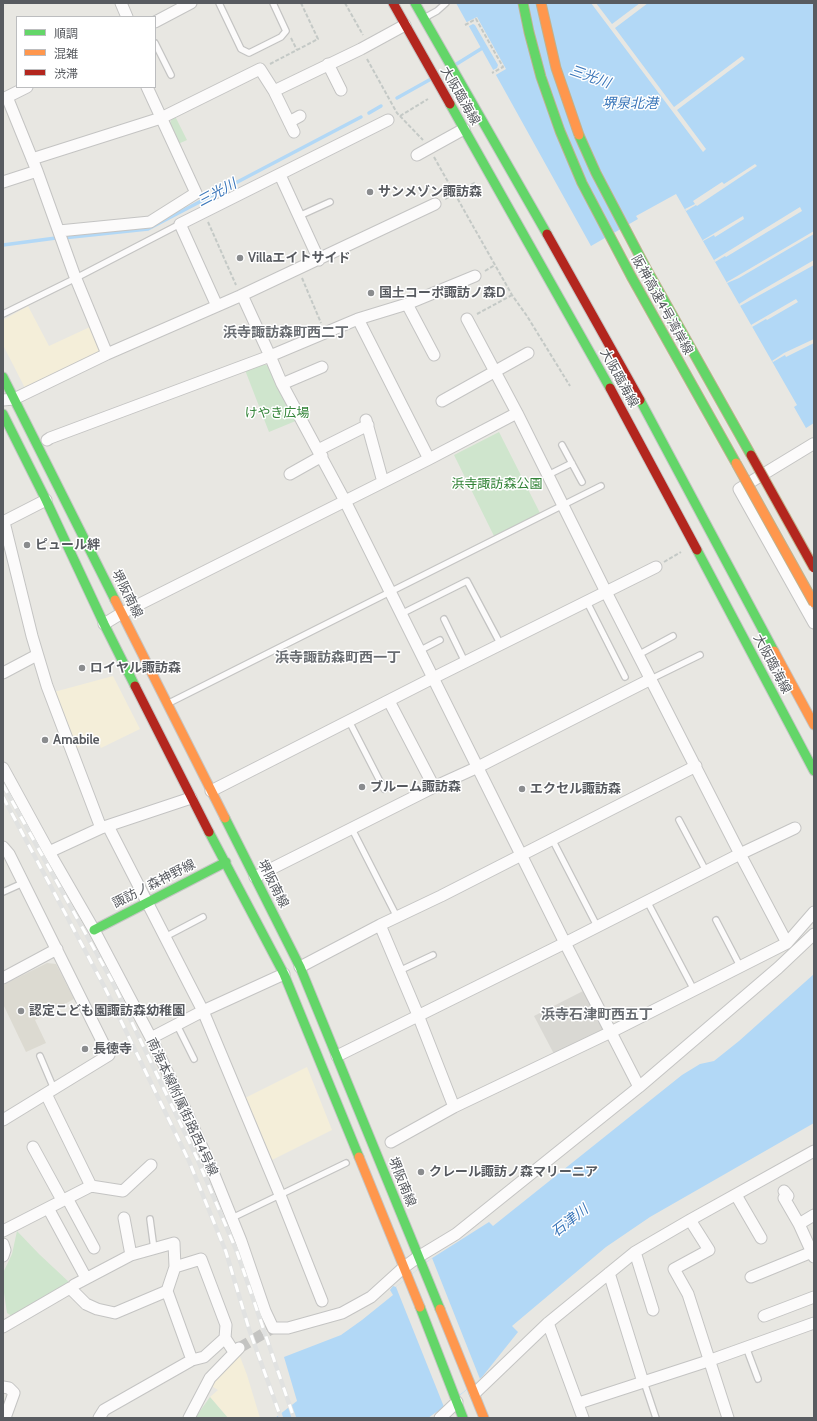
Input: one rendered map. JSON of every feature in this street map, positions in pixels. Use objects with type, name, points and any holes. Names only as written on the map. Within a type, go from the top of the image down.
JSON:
[{"type":"main road","name":"大阪臨海線","points":[[392,3],[607,382],[814,771]]},
{"type":"main road","name":"大阪臨海線","points":[[415,3],[625,371],[814,725]]},
{"type":"main road","name":"阪神高速4号湾岸線","points":[[523,3],[541,77],[560,132],[582,183],[631,276],[814,603]]},
{"type":"main road","name":"阪神高速4号湾岸線","points":[[541,3],[556,68],[574,122],[596,173],[644,264],[814,568]]},
{"type":"main road","name":"堺阪南線","points":[[3,377],[8,399],[122,613],[300,968],[484,1418]]},
{"type":"main road","points":[[3,414],[46,500],[104,624],[191,798],[284,974],[463,1418]]},
{"type":"main road","name":"諏訪ノ森神野線","points":[[94,930],[226,862]]},
{"type":"street","points":[[121,3],[127,16]]},
{"type":"street","points":[[156,21],[192,3]]},
{"type":"street","points":[[274,91],[365,47],[405,25]]},
{"type":"street","points":[[328,64],[341,90]]},
{"type":"street","points":[[32,159],[161,118],[260,69],[274,91],[294,132]]},
{"type":"street","points":[[25,88],[5,98],[37,171],[76,278],[107,354]]},
{"type":"street","points":[[59,231],[150,222],[196,193],[147,88]]},
{"type":"street","points":[[289,122],[300,116]]},
{"type":"street","points":[[217,306],[180,224],[388,120]]},
{"type":"street","points":[[417,155],[464,129]]},
{"type":"street","points":[[3,182],[37,171]]},
{"type":"street","points":[[280,174],[319,260]]},
{"type":"street","points":[[8,399],[319,260],[439,202]]},
{"type":"street","points":[[47,440],[270,356],[358,319],[407,304],[479,274]]},
{"type":"street","points":[[241,295],[282,384],[345,501],[565,943],[639,1087]]},
{"type":"street","points":[[407,304],[434,355]]},
{"type":"street","points":[[358,319],[429,459]]},
{"type":"street","points":[[467,319],[517,413],[606,592],[740,854],[787,942]]},
{"type":"street","points":[[442,401],[528,353]]},
{"type":"street","points":[[282,384],[322,367]]},
{"type":"street","points":[[104,624],[122,613],[429,459],[517,413]]},
{"type":"street","points":[[290,474],[367,422],[383,482]]},
{"type":"street","points":[[814,445],[813,444],[738,489],[814,623]]},
{"type":"street","points":[[46,500],[4,522],[32,636],[47,686],[104,827],[147,902],[203,1011],[280,1195],[322,1301]]},
{"type":"street","points":[[783,568],[814,549]]},
{"type":"street","points":[[211,792],[433,678],[656,567]]},
{"type":"street","points":[[3,673],[37,655]]},
{"type":"street","points":[[255,877],[478,767],[651,679]]},
{"type":"street","points":[[389,701],[434,788]]},
{"type":"street","points":[[300,968],[380,925],[522,855],[696,766]]},
{"type":"street","name":"南海本線附属街路西4号線","points":[[3,768],[48,852],[94,930],[151,1038],[213,1172],[241,1241],[265,1311],[273,1328],[288,1328],[342,1313],[371,1297],[405,1271]]},
{"type":"street","points":[[48,852],[104,827],[191,798]]},
{"type":"street","points":[[337,1056],[740,854],[795,828]]},
{"type":"street","points":[[3,847],[9,854],[109,1055],[3,1120]]},
{"type":"street","points":[[391,1142],[454,1107],[611,1032],[787,942],[814,912]]},
{"type":"street","points":[[380,925],[418,1015],[454,1107]]},
{"type":"street","points":[[405,1271],[456,1234],[639,1087],[778,968],[814,934]]},
{"type":"street","points":[[4,976],[57,949]]},
{"type":"street","points":[[151,1038],[203,1011],[284,974]]},
{"type":"street","points":[[50,1091],[91,1186]]},
{"type":"street","points":[[33,1147],[94,1248]]},
{"type":"street","points":[[473,1390],[548,1322],[635,1252],[814,1151]]},
{"type":"street","points":[[3,1232],[91,1186],[123,1191],[151,1164]]},
{"type":"street","points":[[751,1277],[813,1254],[799,1224],[784,1198],[788,1196],[784,1190]]},
{"type":"street","points":[[736,1194],[761,1238]]},
{"type":"street","points":[[48,1208],[86,1278]]},
{"type":"street","points":[[799,1224],[814,1215]]},
{"type":"street","points":[[124,1218],[131,1256]]},
{"type":"street","points":[[690,1220],[709,1250],[674,1269],[688,1294],[708,1361],[728,1418]]},
{"type":"street","points":[[74,1285],[131,1256],[174,1243],[175,1267],[167,1291],[192,1360]]},
{"type":"street","points":[[3,1244],[6,1250],[3,1256]]},
{"type":"street","points":[[635,1252],[654,1310]]},
{"type":"street","points":[[99,1418],[104,1410],[192,1360],[204,1357],[225,1338],[226,1325],[201,1259],[175,1267]]},
{"type":"street","points":[[609,1273],[644,1382]]},
{"type":"street","points":[[3,1327],[70,1288],[86,1304],[96,1309],[115,1313],[167,1291]]},
{"type":"street","points":[[764,1316],[814,1297]]},
{"type":"street","points":[[548,1322],[583,1418]]},
{"type":"street","points":[[579,1404],[708,1361],[814,1322]]},
{"type":"street","points":[[189,1418],[210,1378],[237,1350],[225,1338]]},
{"type":"street","points":[[3,1387],[9,1388],[14,1393],[5,1418]]},
{"type":"street","points":[[440,1418],[457,1400]]},
{"type":"lane","points":[[219,3],[241,49],[249,53],[282,37],[286,31],[273,3]]},
{"type":"lane","points":[[424,18],[438,10],[446,3]]},
{"type":"lane","points":[[156,45],[171,75]]},
{"type":"lane","points":[[299,216],[330,202]]},
{"type":"lane","points":[[3,314],[180,224]]},
{"type":"lane","points":[[562,445],[582,482]]},
{"type":"lane","points":[[548,475],[572,463]]},
{"type":"lane","points":[[167,704],[601,486]]},
{"type":"lane","points":[[401,614],[467,582],[501,645]]},
{"type":"lane","points":[[587,602],[625,677]]},
{"type":"lane","points":[[444,619],[465,662]]},
{"type":"lane","points":[[638,654],[673,636]]},
{"type":"lane","points":[[419,651],[440,640]]},
{"type":"lane","points":[[651,679],[700,655]]},
{"type":"lane","points":[[349,721],[384,789]]},
{"type":"lane","points":[[679,820],[706,871]]},
{"type":"lane","points":[[352,829],[397,917]]},
{"type":"lane","points":[[552,839],[597,926]]},
{"type":"lane","points":[[3,892],[23,883]]},
{"type":"lane","points":[[647,901],[694,990]]},
{"type":"lane","points":[[165,937],[203,917]]},
{"type":"lane","points":[[716,920],[740,966]]},
{"type":"lane","points":[[399,971],[433,955]]},
{"type":"lane","points":[[177,1025],[194,1059]]},
{"type":"lane","points":[[40,1056],[50,1091]]},
{"type":"lane","points":[[232,1218],[346,1164]]},
{"type":"lane","points":[[150,1219],[154,1249]]},
{"type":"lane","points":[[746,1347],[758,1379]]},
{"type":"lane","points":[[644,1382],[656,1418]]},
{"type":"path","points":[[260,69],[318,39],[301,3]]},
{"type":"path","points":[[345,3],[397,113],[426,142],[512,295],[527,316],[570,386]]},
{"type":"path","points":[[465,25],[476,20],[503,67],[492,74]]},
{"type":"path","points":[[285,32],[290,36],[297,50]]},
{"type":"path","points":[[400,116],[428,99]]},
{"type":"path","points":[[439,202],[476,182]]},
{"type":"path","points":[[204,212],[241,295]]},
{"type":"path","points":[[479,274],[496,265]]},
{"type":"path","points":[[298,269],[326,332]]},
{"type":"path","points":[[467,319],[494,306],[512,295]]},
{"type":"path","points":[[668,560],[684,551]]},
{"type":"shaded area","points":[[28,306],[49,346],[92,326],[103,351],[26,390],[3,345],[3,320]]},
{"type":"shaded area","points":[[113,676],[140,729],[101,748],[96,738],[75,749],[54,692]]},
{"type":"shaded area","points":[[47,963],[56,964],[74,999],[35,1020],[46,1043],[26,1052],[3,1004],[3,985]]},
{"type":"shaded area","points":[[585,990],[603,1026],[602,1030],[554,1054],[534,1016]]},
{"type":"shaded area","points":[[307,1067],[332,1130],[272,1160],[245,1098]]},
{"type":"shaded area","points":[[239,1354],[260,1418],[228,1418],[210,1397],[218,1390],[210,1385]]},
{"type":"green space","points":[[175,116],[187,140],[178,144],[169,125],[172,118]]},
{"type":"green space","name":"けやき広場","points":[[262,363],[268,366],[298,420],[269,432],[245,370]]},
{"type":"green space","name":"浜寺諏訪森公園","points":[[499,432],[540,513],[494,536],[454,455]]},
{"type":"green space","points":[[17,1231],[70,1283],[12,1316],[7,1313],[3,1286],[3,1273],[12,1254]]},
{"type":"green space","points":[[210,1397],[228,1418],[195,1418]]},
{"type":"water","name":"堺泉北港","points":[[456,3],[814,3],[814,423],[806,428],[794,407],[797,405],[676,194],[636,216],[638,219],[591,246]]},
{"type":"water","name":"石津川","points":[[814,974],[814,1123],[650,1217],[606,1247],[512,1326],[518,1332],[482,1377],[447,1406],[428,1418],[275,1418],[297,1401],[284,1357],[341,1335],[393,1295],[390,1290],[393,1286],[396,1287],[429,1260],[489,1222],[493,1226],[682,1075],[700,1064],[714,1061],[739,1041]]},
{"type":"pier","points":[[591,3],[596,3],[612,24],[640,3],[648,3],[615,28],[674,107],[742,56],[745,59],[677,110],[706,149],[703,152]]},
{"type":"pier","points":[[477,17],[506,69],[494,76],[491,71],[497,68],[498,65],[475,25],[473,24],[467,27],[465,23]]},
{"type":"pier","points":[[755,164],[757,166],[697,206],[696,205],[686,211],[685,209],[695,204],[693,201],[722,182],[724,184]]},
{"type":"pier","points":[[800,207],[802,211],[726,257],[725,256],[715,262],[714,260]]},
{"type":"pier","points":[[743,216],[744,219],[715,237],[714,235],[703,241],[703,240]]},
{"type":"pier","points":[[814,231],[814,234],[739,278],[727,283],[727,282]]},
{"type":"pier","points":[[814,260],[814,265],[740,306],[739,304],[750,297]]},
{"type":"pier","points":[[796,299],[798,302],[752,327],[751,325]]},
{"type":"pier","points":[[814,339],[814,343],[786,357],[785,355],[773,362],[772,361],[784,353]]},
{"type":"pier","points":[[432,1258],[480,1379],[444,1407],[396,1287]]},
{"type":"waterway","name":"三光川","points":[[455,65],[484,47]]},
{"type":"waterway","name":"三光川","points":[[397,98],[431,79]]},
{"type":"waterway","name":"三光川","points":[[369,113],[381,106]]},
{"type":"waterway","name":"三光川","points":[[63,238],[148,229],[361,117]]},
{"type":"waterway","name":"三光川","points":[[3,245],[56,238]]},
{"type":"tunnel","points":[[239,1348],[273,1328]]},
{"type":"railway","points":[[3,785],[112,981],[197,1158],[237,1252],[294,1418]]},
{"type":"railway","points":[[3,797],[104,986],[189,1161],[226,1252],[249,1329],[281,1418]]},
{"type":"traffic: fast","points":[[415,3],[547,234]]},
{"type":"traffic: fast","points":[[523,3],[541,77],[560,131],[582,183],[631,276],[736,463]]},
{"type":"traffic: fast","points":[[450,104],[610,388]]},
{"type":"traffic: fast","points":[[579,135],[596,173],[647,270],[751,455]]},
{"type":"traffic: fast","points":[[3,377],[115,600]]},
{"type":"traffic: fast","points":[[640,400],[774,651]]},
{"type":"traffic: fast","points":[[3,414],[135,686]]},
{"type":"traffic: fast","points":[[697,550],[814,771]]},
{"type":"traffic: fast","points":[[225,818],[300,967],[440,1309]]},
{"type":"traffic: fast","points":[[209,832],[284,974],[359,1157]]},
{"type":"traffic: fast","points":[[94,930],[226,862]]},
{"type":"traffic: fast","points":[[420,1307],[463,1418]]},
{"type":"traffic: slow","points":[[541,3],[556,68],[579,135]]},
{"type":"traffic: slow","points":[[736,463],[814,603]]},
{"type":"traffic: slow","points":[[115,600],[225,818]]},
{"type":"traffic: slow","points":[[774,651],[814,725]]},
{"type":"traffic: slow","points":[[359,1157],[420,1307]]},
{"type":"traffic: slow","points":[[440,1309],[484,1418]]},
{"type":"traffic: jam","points":[[393,3],[450,104]]},
{"type":"traffic: jam","points":[[547,234],[640,400]]},
{"type":"traffic: jam","points":[[610,388],[697,550]]},
{"type":"traffic: jam","points":[[751,455],[814,568]]},
{"type":"traffic: jam","points":[[135,686],[209,832]]},
{"type":"place","name":"サンメゾン諏訪森","points":[[370,192]]},
{"type":"place","name":"Villaエイトサイド","points":[[240,258]]},
{"type":"place","name":"国土コーポ諏訪ノ森D","points":[[371,293]]},
{"type":"place","name":"ピュール絆","points":[[27,545]]},
{"type":"place","name":"ロイヤル諏訪森","points":[[82,668]]},
{"type":"place","name":"Amabile","points":[[45,740]]},
{"type":"place","name":"ブルーム諏訪森","points":[[362,787]]},
{"type":"place","name":"エクセル諏訪森","points":[[522,789]]},
{"type":"place","name":"認定こども園諏訪森幼稚園","points":[[21,1011]]},
{"type":"place","name":"長徳寺","points":[[85,1049]]},
{"type":"place","name":"クレール諏訪ノ森マリーニア","points":[[421,1172]]},
{"type":"district","name":"浜寺諏訪森町西二丁","points":[[286,333]]},
{"type":"district","name":"浜寺諏訪森町西一丁","points":[[338,658]]},
{"type":"district","name":"浜寺石津町西五丁","points":[[597,1015]]}]
